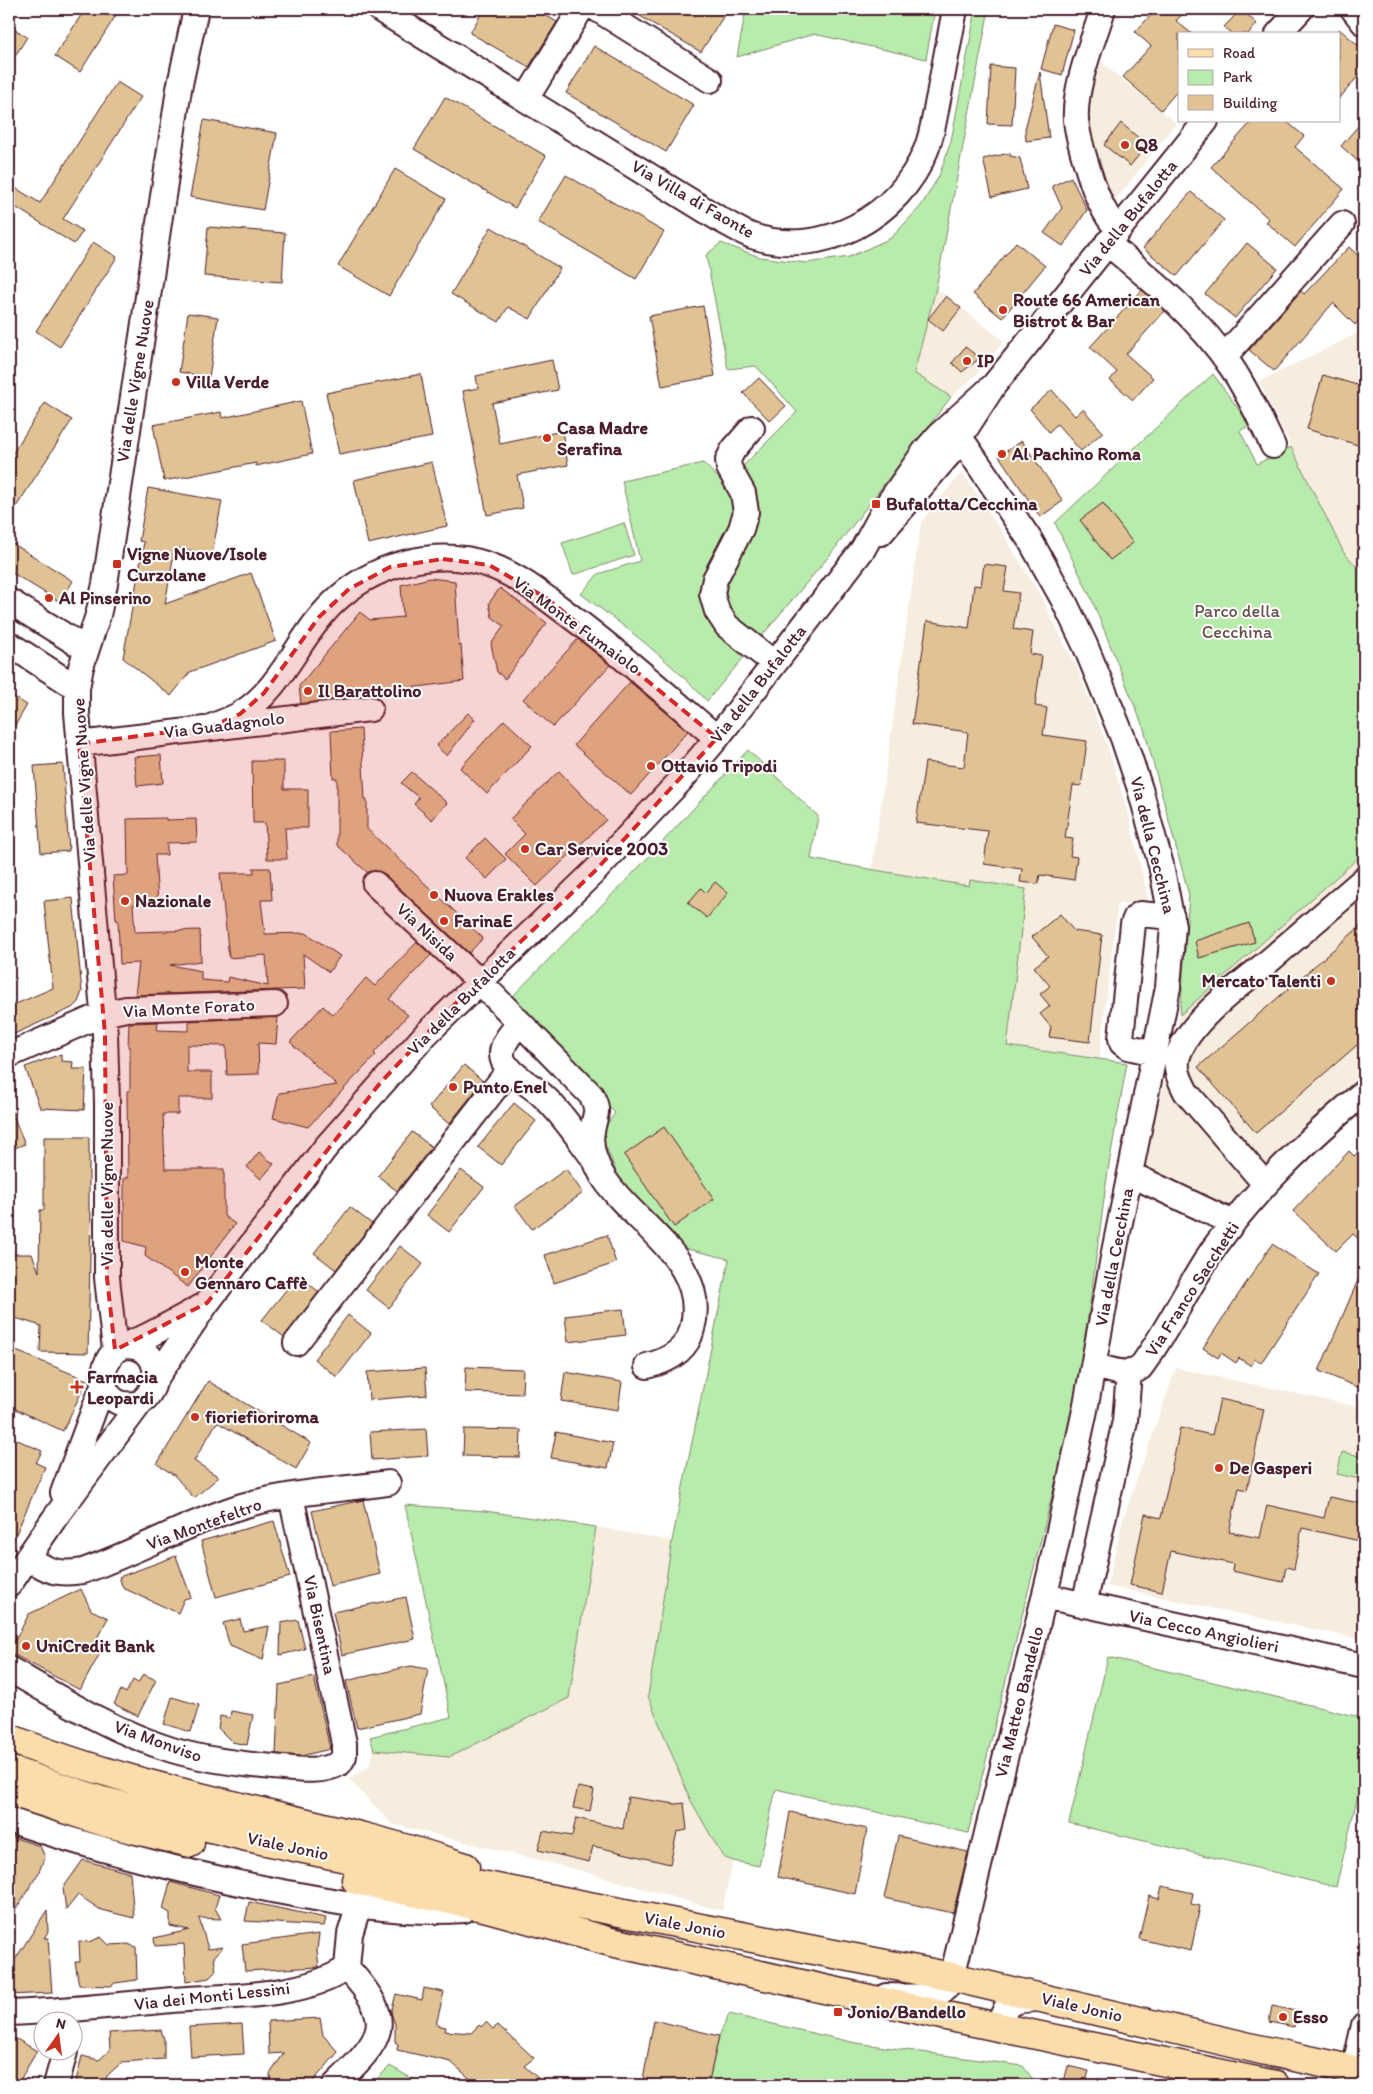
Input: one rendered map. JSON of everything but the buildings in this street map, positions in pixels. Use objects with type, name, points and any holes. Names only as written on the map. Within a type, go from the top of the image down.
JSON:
[{"type":"main road","points":[[9,1738],[129,1779],[337,1829],[404,1848],[570,1903]]},
{"type":"main road","name":"Viale Jonio","points":[[9,1770],[82,1795],[208,1828],[384,1866],[952,1977],[1359,2071]]},
{"type":"main road","name":"Viale Jonio","points":[[9,1791],[138,1831],[488,1908],[611,1942],[854,1996],[1275,2085]]},
{"type":"street","name":"Via delle Vigne Nuove","points":[[120,1348],[107,1278],[107,1102],[103,1014],[79,744],[77,688],[105,584],[179,89],[196,9]]},
{"type":"street","name":"Via Villa di Faonte","points":[[379,9],[680,196],[751,235],[782,241],[814,240],[846,231],[872,218],[894,199],[916,170],[930,137],[955,9]]},
{"type":"street","points":[[526,99],[581,9]]},
{"type":"street","points":[[597,9],[710,80]]},
{"type":"street","points":[[1103,9],[1080,84],[1076,119],[1079,140],[1093,186],[1107,215],[1113,236],[1207,336],[1224,357],[1246,391],[1273,446]]},
{"type":"street","points":[[1280,32],[1301,9]]},
{"type":"street","points":[[1353,9],[1364,23]]},
{"type":"street","name":"Via della Bufalotta","points":[[154,1381],[207,1303],[326,1147],[388,1075],[479,981],[595,870],[652,811],[717,738],[863,549],[886,505],[929,445],[956,431],[1205,122]]},
{"type":"street","points":[[1224,357],[1342,224]]},
{"type":"street","points":[[752,428],[733,450],[728,460],[729,468],[743,493],[746,512],[741,530],[715,579],[712,594],[717,611],[727,626],[774,663]]},
{"type":"street","name":"Via della Cecchina","points":[[956,431],[1038,554],[1064,601],[1088,653],[1123,738],[1140,789],[1157,848],[1172,917],[1170,976],[1081,1425]]},
{"type":"street","name":"Via Monte Fumaiolo","points":[[213,726],[240,714],[256,701],[274,681],[319,617],[342,594],[356,584],[377,572],[397,565],[422,560],[459,559],[476,562],[500,570],[548,599],[627,661],[717,738]]},
{"type":"street","points":[[9,601],[86,649]]},
{"type":"street","points":[[9,644],[77,688]]},
{"type":"street","name":"Via Guadagnolo","points":[[79,744],[213,726],[370,709]]},
{"type":"street","points":[[1265,1184],[1195,1105],[1186,1092],[1179,1078],[1176,1066],[1179,1055],[1190,1034],[1211,1010],[1364,879]]},
{"type":"street","name":"Via Nisida","points":[[374,884],[479,981],[591,1095],[597,1106],[592,1131],[592,1146],[596,1162]]},
{"type":"street","points":[[1155,1053],[1128,1047],[1122,1043],[1121,1038],[1133,924],[1136,917],[1140,914],[1172,917]]},
{"type":"street","name":"Via Monte Forato","points":[[9,1055],[103,1014],[140,1008],[275,1004]]},
{"type":"street","points":[[520,1023],[506,1040],[503,1060],[510,1069],[561,1114],[615,1192],[675,1256],[687,1278],[694,1297],[696,1315],[692,1332],[684,1347],[671,1357],[648,1366]]},
{"type":"street","points":[[544,1097],[544,1080],[550,1053]]},
{"type":"street","points":[[296,1343],[510,1069]]},
{"type":"street","name":"Via Franco Sacchetti","points":[[1129,1373],[1140,1368],[1148,1358],[1200,1269],[1233,1223],[1265,1184],[1318,1132],[1364,1092]]},
{"type":"street","points":[[1130,1174],[1233,1223]]},
{"type":"street","points":[[54,1518],[104,1383],[106,1367],[120,1348],[207,1303]]},
{"type":"street","points":[[10,1580],[140,1403],[148,1396],[154,1381],[155,1367],[151,1358],[143,1350],[120,1348]]},
{"type":"street","points":[[1084,1605],[1125,1421],[1129,1373],[1094,1365]]},
{"type":"street","points":[[104,1383],[109,1396],[113,1400],[125,1405],[140,1403]]},
{"type":"street","name":"Via Matteo Bandello","points":[[952,1977],[1045,1596],[1081,1425]]},
{"type":"street","name":"Via Montefeltro","points":[[28,1557],[50,1572],[69,1573],[83,1571],[240,1507],[292,1496],[388,1483]]},
{"type":"street","name":"Via Bisentina","points":[[292,1496],[344,1743],[344,1756]]},
{"type":"street","name":"Via Cecco Angiolieri","points":[[1045,1596],[1364,1666]]},
{"type":"street","name":"Via Monviso","points":[[9,1669],[101,1720],[183,1753],[229,1763],[315,1770],[337,1765],[344,1756]]},
{"type":"street","points":[[9,1820],[83,1844],[175,1869],[309,1898],[359,1905],[439,1910],[488,1908]]},
{"type":"street","points":[[335,2085],[372,2044],[378,2034],[380,2023],[376,2008],[367,1992],[347,1968],[350,1934],[359,1905]]},
{"type":"street","name":"Via dei Monti Lessini","points":[[82,2016],[289,1989],[320,1982],[347,1968]]},
{"type":"street","points":[[854,1996],[932,1994],[942,1991],[952,1977]]},
{"type":"street","points":[[1000,2027],[1003,2012],[1009,2004],[1019,2000],[1047,1999]]},
{"type":"street","name":"Via dei Monti Lessini","points":[[9,2014],[32,2015]]},
{"type":"street","points":[[1359,2071],[1364,2025]]},
{"type":"street","points":[[56,2085],[62,2062]]},
{"type":"highlighted area","points":[[443,559],[489,565],[548,599],[717,738],[595,871],[453,1006],[381,1082],[207,1303],[115,1350],[107,1278],[105,1034],[79,744],[213,726],[240,714],[264,693],[319,617],[349,589],[390,567]]},
{"type":"shaded area","points":[[1093,56],[1176,123],[1108,210],[1084,143]]},
{"type":"shaded area","points":[[936,288],[1004,341],[974,377],[951,397],[914,373]]},
{"type":"shaded area","points":[[1364,330],[1364,574],[1344,553],[1259,382]]},
{"type":"shaded area","points":[[962,472],[1006,538],[1042,599],[1079,673],[1108,748],[1128,812],[1150,907],[1118,903],[1099,1059],[1007,1046],[1026,889],[970,880],[969,886],[872,869],[921,522]]},
{"type":"shaded area","points":[[1364,853],[1364,1077],[1322,1112],[1227,1212],[1144,1171],[1180,1015]]},
{"type":"shaded area","points":[[1176,1368],[1364,1408],[1364,1640],[1107,1586],[1122,1522]]},
{"type":"shaded area","points":[[596,1527],[672,1541],[648,1696],[691,1801],[723,1857],[733,1861],[722,1911],[575,1869],[392,1824],[349,1779],[369,1766],[374,1750],[399,1751],[569,1698]]},
{"type":"green space","points":[[746,9],[935,9],[926,59],[814,34],[737,57]]},
{"type":"green space","points":[[976,9],[989,9],[936,288],[914,373],[951,397],[830,555],[707,701],[647,644],[581,594],[598,574],[640,561],[622,481],[703,463],[725,484],[797,412],[756,366],[728,369],[706,255],[721,243],[760,257],[806,263],[849,257],[891,238],[921,206],[939,176],[951,141]]},
{"type":"green space","name":"Parco della Cecchina","points":[[1213,374],[1250,425],[1240,431],[1257,464],[1291,447],[1344,553],[1364,574],[1364,853],[1180,1015],[1189,895],[1144,729],[1092,600],[1055,523]]},
{"type":"green space","points":[[624,523],[634,555],[573,575],[562,543]]},
{"type":"green space","points":[[748,750],[818,816],[811,859],[969,886],[970,880],[1026,889],[1007,1046],[1127,1063],[1108,1170],[1080,1377],[968,1833],[776,1789],[759,1866],[723,1857],[691,1801],[648,1696],[672,1541],[729,1259],[675,1246],[619,1178],[603,1140],[602,1131],[615,1113],[506,1003],[640,866]]},
{"type":"green space","points":[[1342,1452],[1364,1457],[1364,1480],[1337,1474]]},
{"type":"green space","points":[[405,1505],[485,1511],[596,1527],[569,1698],[449,1757],[374,1750],[370,1737],[451,1717]]},
{"type":"green space","points":[[1108,1657],[1364,1718],[1364,1770],[1336,1887],[1069,1823]]},
{"type":"green space","points":[[729,2014],[856,2043],[1023,2066],[1037,2085],[708,2085],[719,2036]]},
{"type":"green space","points":[[390,2066],[423,2085],[376,2085],[375,2081]]},
{"type":"place","name":"Q8","points":[[1125,145]]},
{"type":"place","name":"Route 66 American Bistrot & Bar","points":[[1003,310]]},
{"type":"place","name":"IP","points":[[967,361]]},
{"type":"place","name":"Villa Verde","points":[[176,382]]},
{"type":"place","name":"Casa Madre Serafina","points":[[547,438]]},
{"type":"place","name":"Al Pachino Roma","points":[[1002,454]]},
{"type":"place","name":"Bufalotta/Cecchina","points":[[876,504]]},
{"type":"place","name":"Vigne Nuove/Isole Curzolane","points":[[117,564]]},
{"type":"place","name":"Al Pinserino","points":[[49,598]]},
{"type":"place","name":"Il Barattolino","points":[[308,691]]},
{"type":"place","name":"Ottavio Tripodi","points":[[651,766]]},
{"type":"place","name":"Car Service 2003","points":[[525,849]]},
{"type":"place","name":"Nuova Erakles","points":[[434,895]]},
{"type":"place","name":"Nazionale","points":[[125,901]]},
{"type":"place","name":"FarinaE","points":[[444,921]]},
{"type":"place","name":"Mercato Talenti","points":[[1331,981]]},
{"type":"place","name":"Punto Enel","points":[[453,1087]]},
{"type":"place","name":"Monte Gennaro Caffè","points":[[185,1272]]},
{"type":"place","name":"Farmacia Leopardi","points":[[77,1387]]},
{"type":"place","name":"fioriefioriroma","points":[[195,1417]]},
{"type":"place","name":"De Gasperi","points":[[1219,1468]]},
{"type":"place","name":"UniCredit Bank","points":[[26,1646]]},
{"type":"place","name":"Jonio/Bandello","points":[[838,2012]]},
{"type":"place","name":"Esso","points":[[1283,2017]]}]
